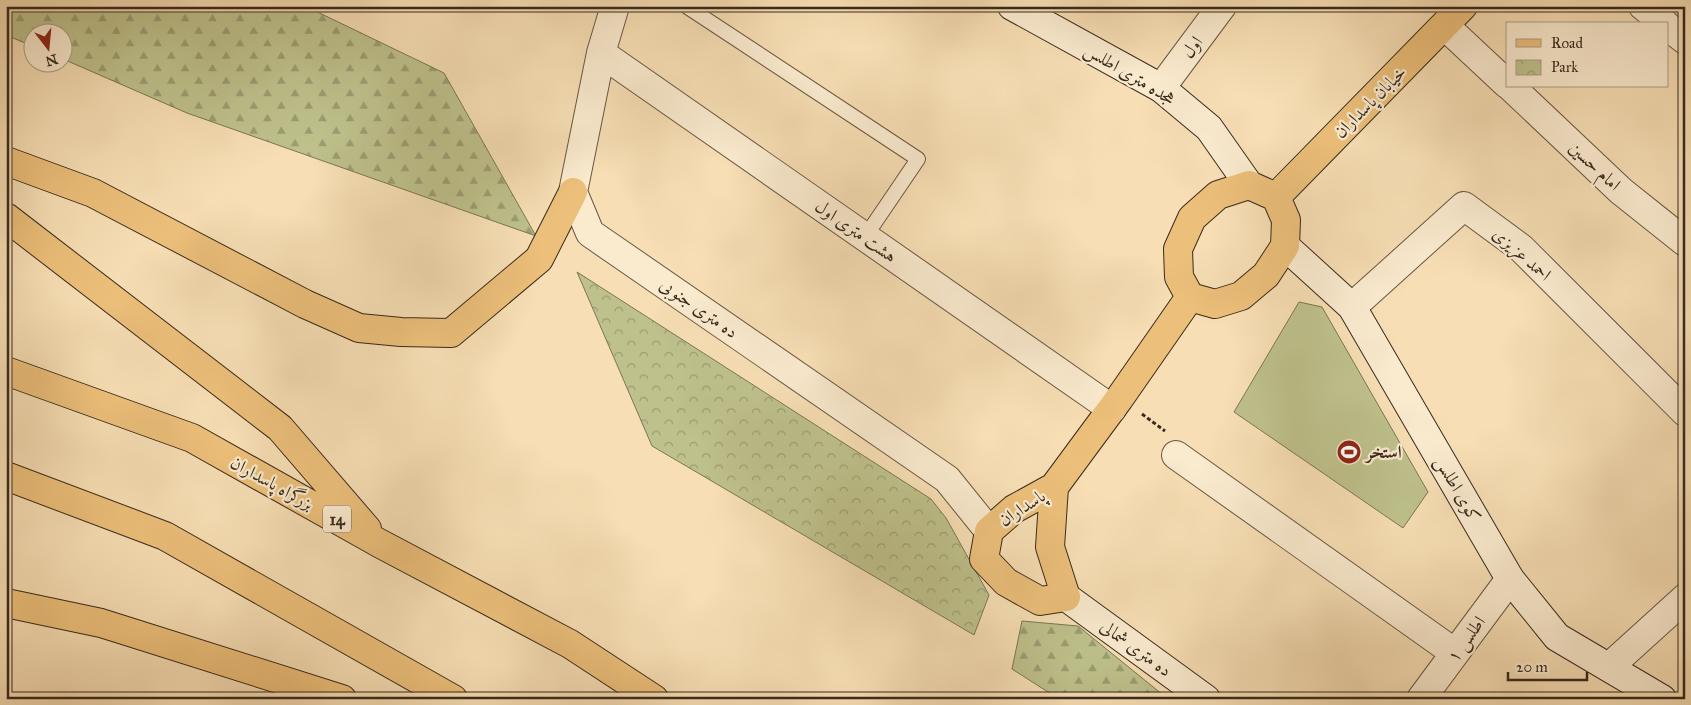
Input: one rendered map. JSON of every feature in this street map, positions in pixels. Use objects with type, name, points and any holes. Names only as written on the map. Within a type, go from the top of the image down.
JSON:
[{"type":"main road","name":"خیابان پاسداران","points":[[1276,197],[1454,16]]},
{"type":"main road","points":[[6,161],[93,194],[305,304],[359,328],[401,332],[451,333],[539,259],[573,192]]},
{"type":"main road","points":[[1248,185],[1276,197],[1286,220],[1285,246],[1266,275],[1241,296],[1215,304],[1190,297],[1179,277],[1178,249],[1192,218],[1218,195],[1248,185]]},
{"type":"main road","points":[[6,217],[280,428],[379,543]]},
{"type":"main road","name":"پاسداران","points":[[1054,487],[1050,546],[1066,597],[1040,601],[1006,582],[984,559],[988,531],[1014,509],[1054,487],[1116,404],[1190,297]]},
{"type":"main road","name":"بزرگراه پاسداران","points":[[6,370],[192,438],[379,543],[570,644],[654,699]]},
{"type":"main road","points":[[6,476],[165,536],[453,699]]},
{"type":"main road","points":[[6,603],[101,624],[342,699]]},
{"type":"street","points":[[573,192],[601,53],[615,6]]},
{"type":"street","name":"هجده متری اطلس","points":[[1012,6],[1161,88],[1209,128],[1248,185]]},
{"type":"street","name":"اول","points":[[1161,88],[1222,6]]},
{"type":"street","points":[[1643,6],[1662,22]]},
{"type":"street","name":"امام حسین","points":[[1454,16],[1506,82]]},
{"type":"street","points":[[1668,27],[1685,40]]},
{"type":"street","name":"هشت متری اول","points":[[601,53],[865,237],[1116,404]]},
{"type":"street","name":"امام حسین","points":[[1511,88],[1621,191],[1685,242]]},
{"type":"street","name":"ده متری جنوبی","points":[[573,192],[590,233],[947,479],[988,531]]},
{"type":"street","name":"احمد عزیزی","points":[[1352,307],[1464,206],[1521,248],[1685,412]]},
{"type":"street","name":"کوی اطلس","points":[[1285,246],[1352,307],[1510,579],[1557,637],[1662,699]]},
{"type":"street","points":[[1176,455],[1455,653]]},
{"type":"street","name":"اطلس ۱","points":[[1421,699],[1510,579]]},
{"type":"street","name":"ده متری شمالی","points":[[1066,597],[1206,699]]},
{"type":"street","points":[[1609,668],[1685,598]]},
{"type":"lane","points":[[686,6],[918,159],[865,237]]},
{"type":"path","points":[[1116,404],[1184,444],[1176,455]]},
{"type":"green space","points":[[6,6],[305,6],[444,73],[536,236],[187,113],[72,63],[72,22],[22,22],[22,42],[6,35]]},
{"type":"green space","points":[[577,272],[931,499],[946,518],[989,595],[974,635],[652,446]]},
{"type":"green space","name":"استخر","points":[[1299,302],[1322,307],[1428,492],[1403,528],[1234,412]]},
{"type":"green space","points":[[1022,621],[1078,626],[1168,699],[1059,699],[1012,669]]},
{"type":"place","name":"استخر","points":[[1349,452]]}]
